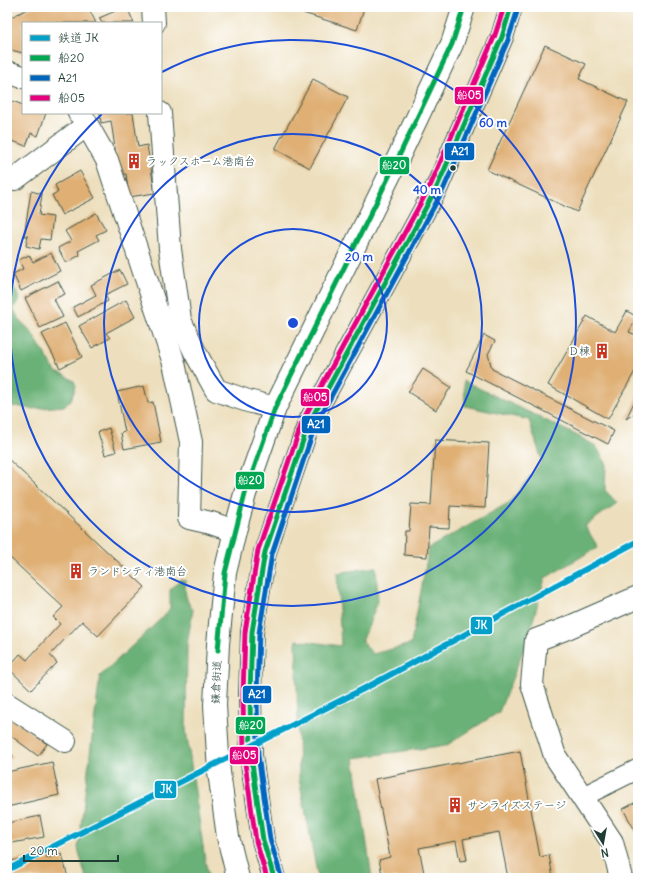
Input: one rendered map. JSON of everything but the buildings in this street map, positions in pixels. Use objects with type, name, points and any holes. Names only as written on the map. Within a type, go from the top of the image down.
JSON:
[{"type":"main road","points":[[153,7],[154,22]]},
{"type":"main road","name":"鎌倉街道","points":[[238,878],[228,837],[219,772],[215,705],[218,644],[225,573],[245,494],[275,408],[399,156],[452,44],[464,7]]},
{"type":"main road","points":[[274,878],[263,840],[251,756],[250,694],[252,632],[265,552],[309,423],[437,187],[502,37],[512,7]]},
{"type":"main road","points":[[7,72],[22,77]]},
{"type":"main road","points":[[160,114],[170,249],[180,320],[195,352],[216,390],[275,408]]},
{"type":"main road","points":[[15,179],[83,119],[107,160],[176,371],[191,442],[189,518],[236,531]]},
{"type":"main road","points":[[176,371],[195,352]]},
{"type":"main road","points":[[622,878],[612,842],[555,756],[532,684],[536,640],[564,630],[638,597]]},
{"type":"main road","points":[[7,704],[65,741]]},
{"type":"lane","points":[[582,797],[638,769]]},
{"type":"green space","points":[[7,283],[12,284],[20,299],[13,308],[20,321],[30,330],[56,372],[74,381],[76,386],[71,400],[64,406],[31,409],[16,406],[7,408]]},
{"type":"green space","points":[[464,381],[596,446],[606,463],[605,490],[617,503],[585,526],[598,547],[545,578],[528,638],[499,712],[447,745],[354,758],[372,878],[318,878],[299,778],[296,640],[341,646],[337,573],[376,567],[378,601],[362,642],[373,654],[411,644],[429,548],[510,502],[542,461],[529,420],[465,406]]},
{"type":"green space","points":[[181,579],[186,581],[186,596],[193,610],[187,644],[186,730],[209,878],[86,878],[78,848],[100,676],[165,615],[170,608],[170,590]]},
{"type":"rail line","name":"JK","points":[[7,870],[373,684],[638,541]]},
{"type":"transit line","name":"船20","points":[[218,650],[225,573],[245,494],[275,408],[399,156],[452,44],[464,7]]},
{"type":"transit line","name":"船05","points":[[267,878],[256,841],[244,756],[243,694],[245,632],[258,550],[303,420],[431,184],[495,35],[504,7]]},
{"type":"transit line","name":"船20","points":[[274,878],[263,840],[251,756],[250,694],[252,632],[265,552],[309,423],[437,187],[502,37],[511,7]]},
{"type":"transit line","name":"A21","points":[[281,876],[270,839],[258,755],[257,694],[259,633],[272,554],[315,426],[443,190],[508,40],[518,9]]},
{"type":"place","name":"ラックスホーム港南台","points":[[134,161]]},
{"type":"place","name":"Ｄ棟","points":[[602,351]]},
{"type":"place","name":"ランドシティ港南台","points":[[76,571]]},
{"type":"place","name":"サンライズステージ","points":[[455,805]]}]
